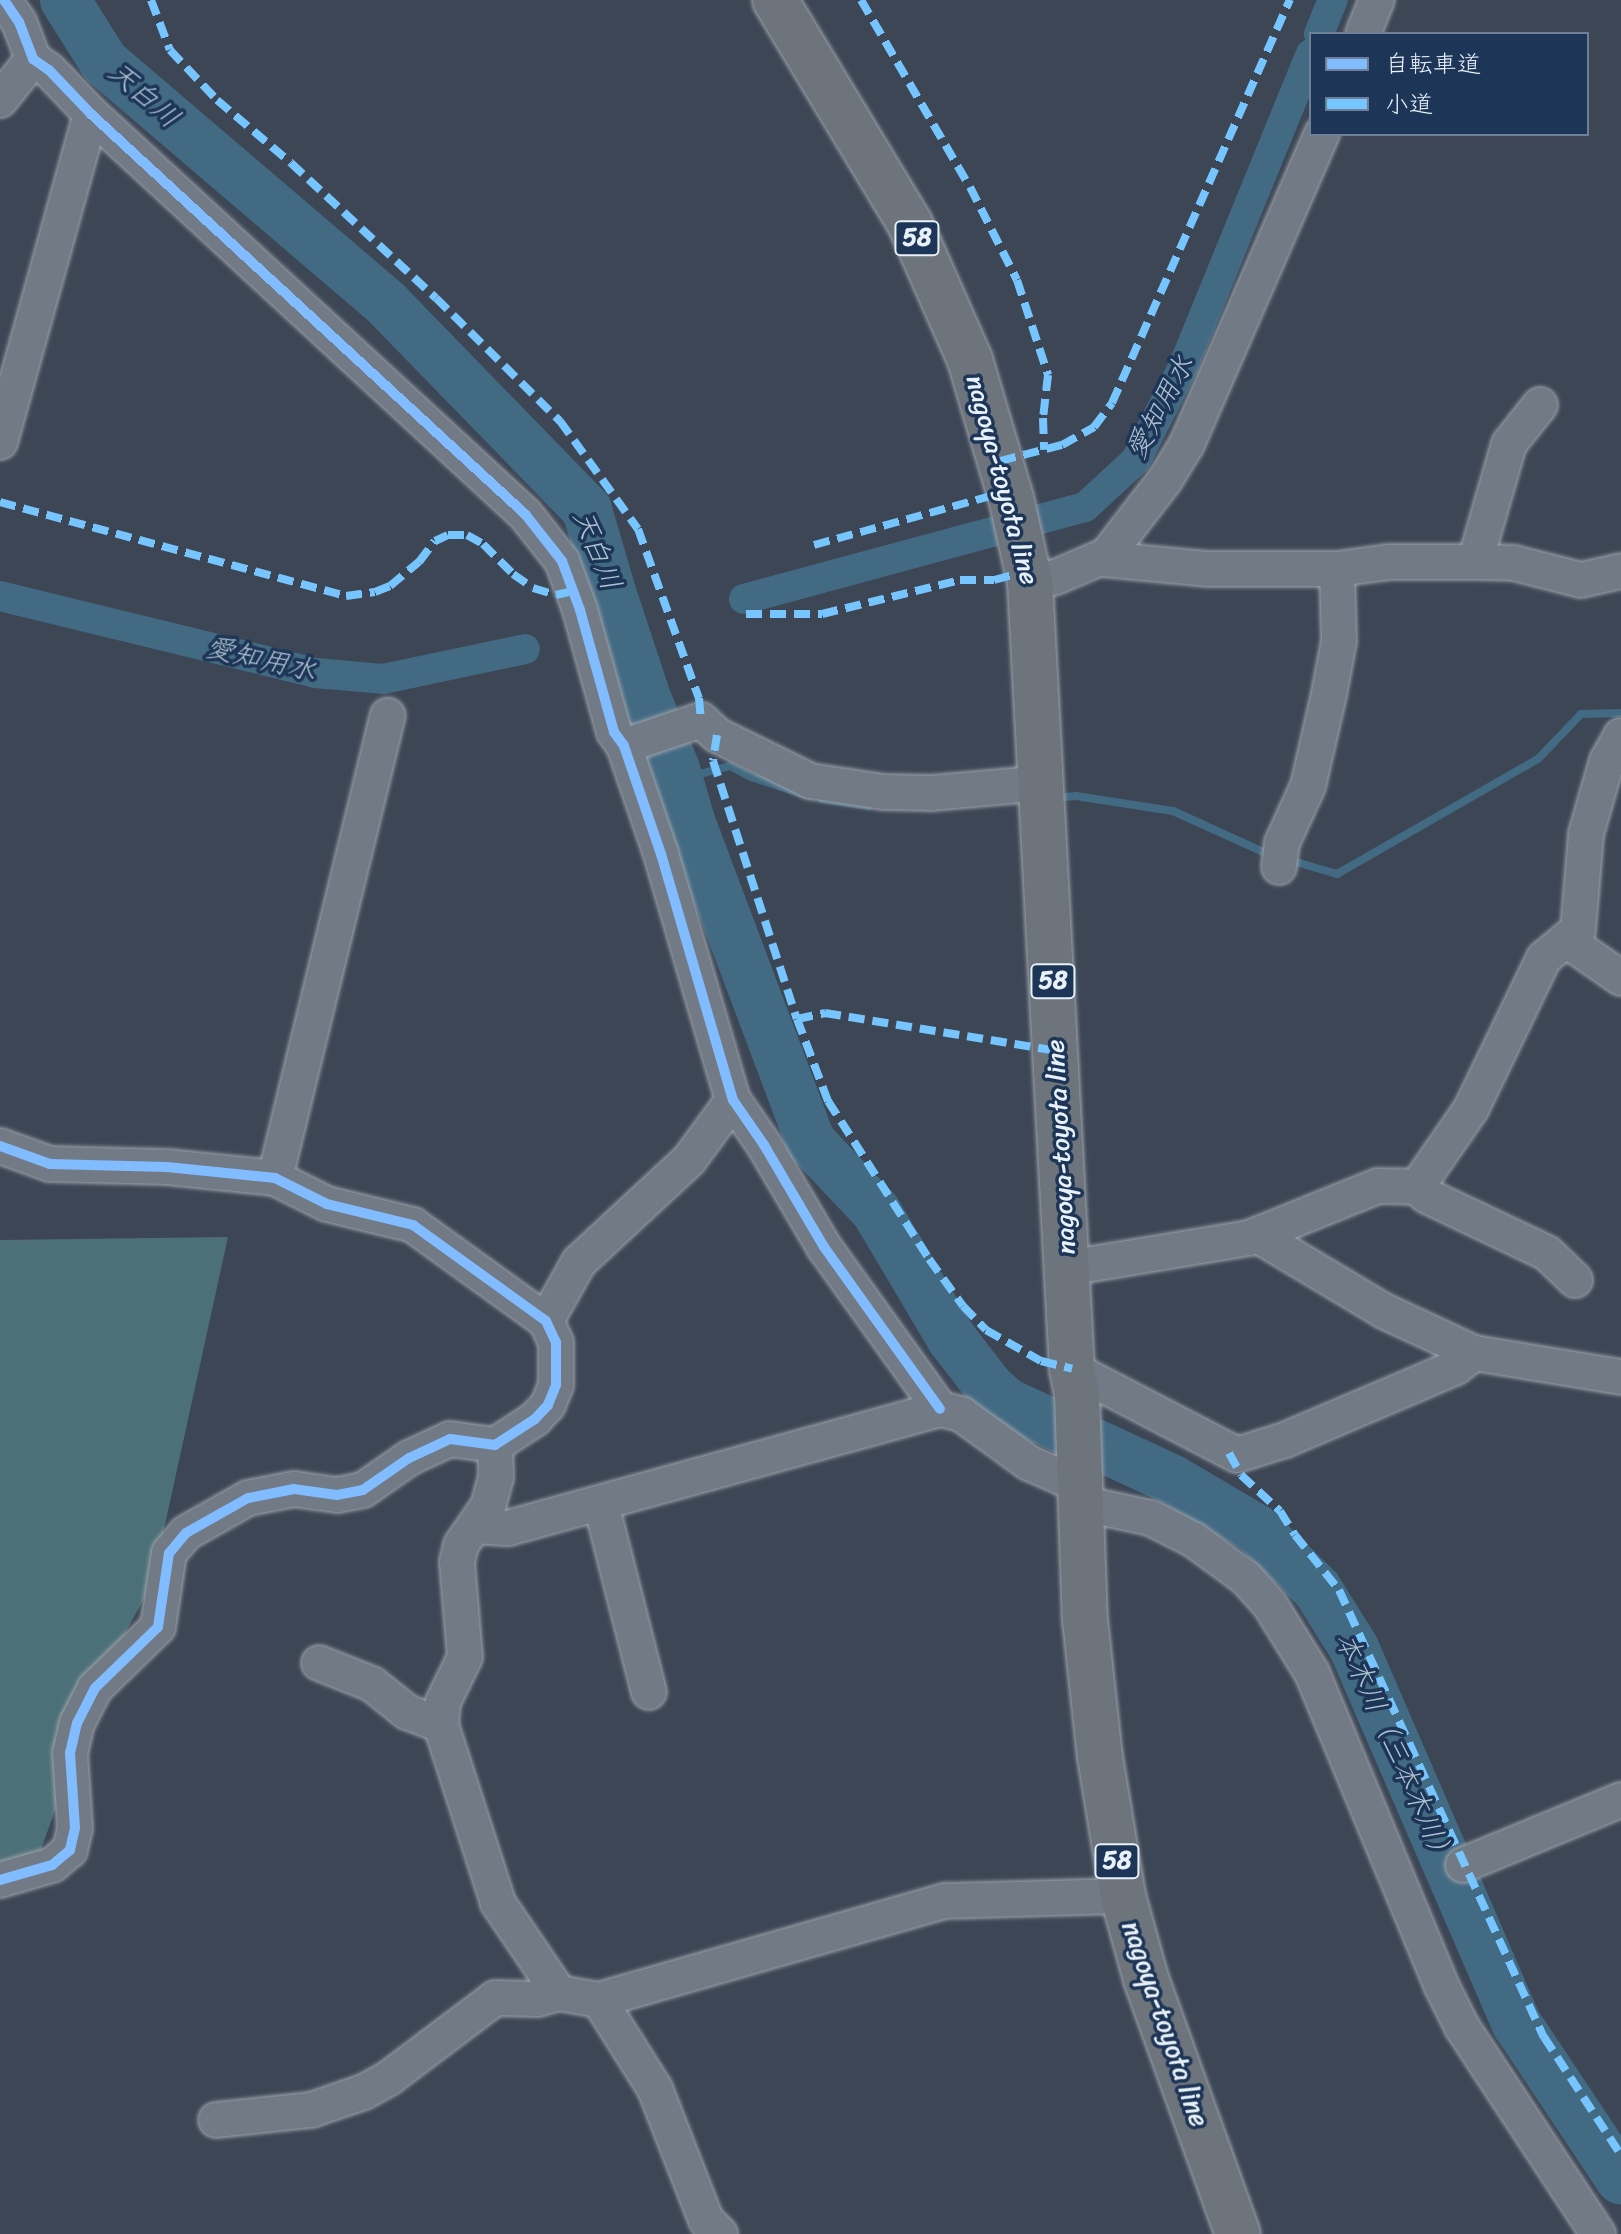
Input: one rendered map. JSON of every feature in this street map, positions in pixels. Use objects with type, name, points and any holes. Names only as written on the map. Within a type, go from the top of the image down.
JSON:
[{"type":"main road","name":"nagoya-toyota line","points":[[775,0],[910,224],[970,360],[1011,498],[1029,574],[1043,783],[1087,1636],[1100,1757],[1123,1896],[1146,1979],[1238,2234]]},
{"type":"street","points":[[4,0],[19,22],[33,59],[49,70],[91,114],[539,529],[562,561],[574,591],[614,732],[624,746],[661,854],[733,1100],[764,1145],[824,1247],[940,1409]]},
{"type":"street","points":[[1364,32],[1377,0]]},
{"type":"street","points":[[0,100],[33,59]]},
{"type":"street","points":[[0,442],[91,114]]},
{"type":"street","points":[[1321,136],[1187,444],[1165,480],[1102,559],[1207,569],[1337,569],[1389,562],[1514,563],[1581,580],[1621,571]]},
{"type":"street","points":[[1475,562],[1509,444],[1540,405]]},
{"type":"street","points":[[1029,574],[1056,577],[1107,555]]},
{"type":"street","points":[[1279,867],[1282,843],[1308,786],[1329,694],[1339,641],[1337,569]]},
{"type":"street","points":[[275,1178],[388,716]]},
{"type":"street","points":[[624,746],[701,720],[717,735],[810,781],[884,792],[932,793],[1043,783]]},
{"type":"street","points":[[1417,1187],[1471,1109],[1544,958],[1578,930],[1586,834],[1607,761],[1621,736]]},
{"type":"street","points":[[1566,940],[1621,978]]},
{"type":"street","points":[[546,1321],[579,1262],[689,1160],[733,1100]]},
{"type":"street","points":[[0,1146],[50,1164],[167,1167],[275,1178],[327,1204],[413,1225],[546,1321],[556,1342],[556,1385],[548,1405],[535,1419],[495,1445],[450,1439],[409,1458],[363,1490],[337,1495],[294,1489],[248,1498],[186,1533],[169,1553],[158,1627],[95,1688],[77,1723],[70,1753],[75,1828],[70,1850],[52,1865],[0,1880]]},
{"type":"street","points":[[1068,1268],[1257,1235],[1378,1186],[1417,1187],[1427,1196],[1547,1253],[1575,1280]]},
{"type":"street","points":[[1257,1235],[1384,1311],[1474,1353],[1621,1377]]},
{"type":"street","points":[[1075,1382],[1237,1455],[1285,1440],[1456,1367],[1474,1353]]},
{"type":"street","points":[[476,1526],[508,1528],[940,1409],[961,1414],[1029,1463],[1194,1540],[1246,1578],[1270,1605],[1312,1673],[1441,1985],[1462,2027],[1598,2234]]},
{"type":"street","points":[[495,1445],[496,1477],[488,1506],[461,1545],[457,1562],[465,1657],[443,1702],[441,1725],[498,1903],[559,1993]]},
{"type":"street","points":[[601,1504],[649,1692]]},
{"type":"street","points":[[319,1663],[372,1684],[407,1712],[441,1725]]},
{"type":"street","points":[[1463,1865],[1621,1800]]},
{"type":"street","points":[[216,2120],[311,2110],[342,2102],[389,2078],[495,1998],[538,1999],[559,1993],[599,2000],[945,1901],[1123,1896]]},
{"type":"street","points":[[599,2000],[655,2089],[706,2220],[720,2234]]},
{"type":"green space","points":[[228,1237],[152,1584],[106,1668],[34,1869],[0,1892],[0,1240]]},
{"type":"waterway","name":"天白川","points":[[65,0],[104,62],[386,303],[587,510],[646,698],[675,769],[690,821],[810,1141],[876,1211],[952,1339],[989,1387],[1007,1403],[1173,1480],[1256,1529],[1317,1589],[1354,1648],[1517,2024],[1621,2180]]},
{"type":"waterway","name":"愛知用水","points":[[1320,32],[1333,0]]},
{"type":"waterway","name":"愛知用水","points":[[744,599],[1085,507],[1136,460],[1183,367],[1309,59]]},
{"type":"waterway","name":"愛知用水","points":[[0,596],[315,673],[383,679],[525,649]]},
{"type":"waterway","points":[[1289,860],[1337,874],[1538,759],[1581,714],[1621,713]]},
{"type":"waterway","points":[[678,780],[730,766],[751,777],[809,796]]},
{"type":"waterway","points":[[1053,798],[1076,796],[1173,811],[1272,856]]},
{"type":"waterway","points":[[822,799],[868,806]]},
{"type":"marked path","points":[[151,0],[170,50],[217,100],[291,163],[436,298],[560,421],[638,529],[699,698],[701,720]]},
{"type":"marked path","points":[[861,0],[970,187],[1017,280],[1048,375],[1043,418],[1044,450]]},
{"type":"marked path","points":[[1000,461],[1062,445],[1094,427],[1112,403],[1290,0]]},
{"type":"marked path","points":[[814,545],[1009,491]]},
{"type":"marked path","points":[[0,502],[346,596],[375,592],[390,586],[419,562],[435,541],[448,535],[467,535],[483,544],[513,574],[533,588],[556,595],[574,591]]},
{"type":"marked path","points":[[746,614],[822,614],[960,580],[994,580],[1028,571]]},
{"type":"marked path","points":[[717,735],[713,761],[797,1019],[828,1101],[929,1259],[963,1306],[986,1330],[1041,1361],[1072,1369]]},
{"type":"marked path","points":[[797,1019],[825,1013],[1056,1051]]},
{"type":"marked path","points":[[1229,1453],[1241,1475],[1280,1511],[1339,1590],[1544,2037],[1621,2155]]},
{"type":"cycle path","points":[[4,0],[19,22],[33,59],[49,70],[91,114],[525,514],[562,561],[580,610],[614,732],[624,746],[661,854],[733,1100],[764,1145],[824,1247],[940,1409]]},
{"type":"cycle path","points":[[0,1146],[50,1164],[167,1167],[275,1178],[327,1204],[413,1225],[546,1321],[556,1342],[556,1385],[548,1405],[535,1419],[495,1445],[450,1439],[409,1458],[363,1490],[337,1495],[294,1489],[248,1498],[186,1533],[169,1553],[158,1627],[95,1688],[77,1723],[70,1753],[75,1828],[70,1850],[52,1865],[0,1880]]},
{"type":"water label","name":"本木川（三本木川）","points":[[1395,1749]]}]
